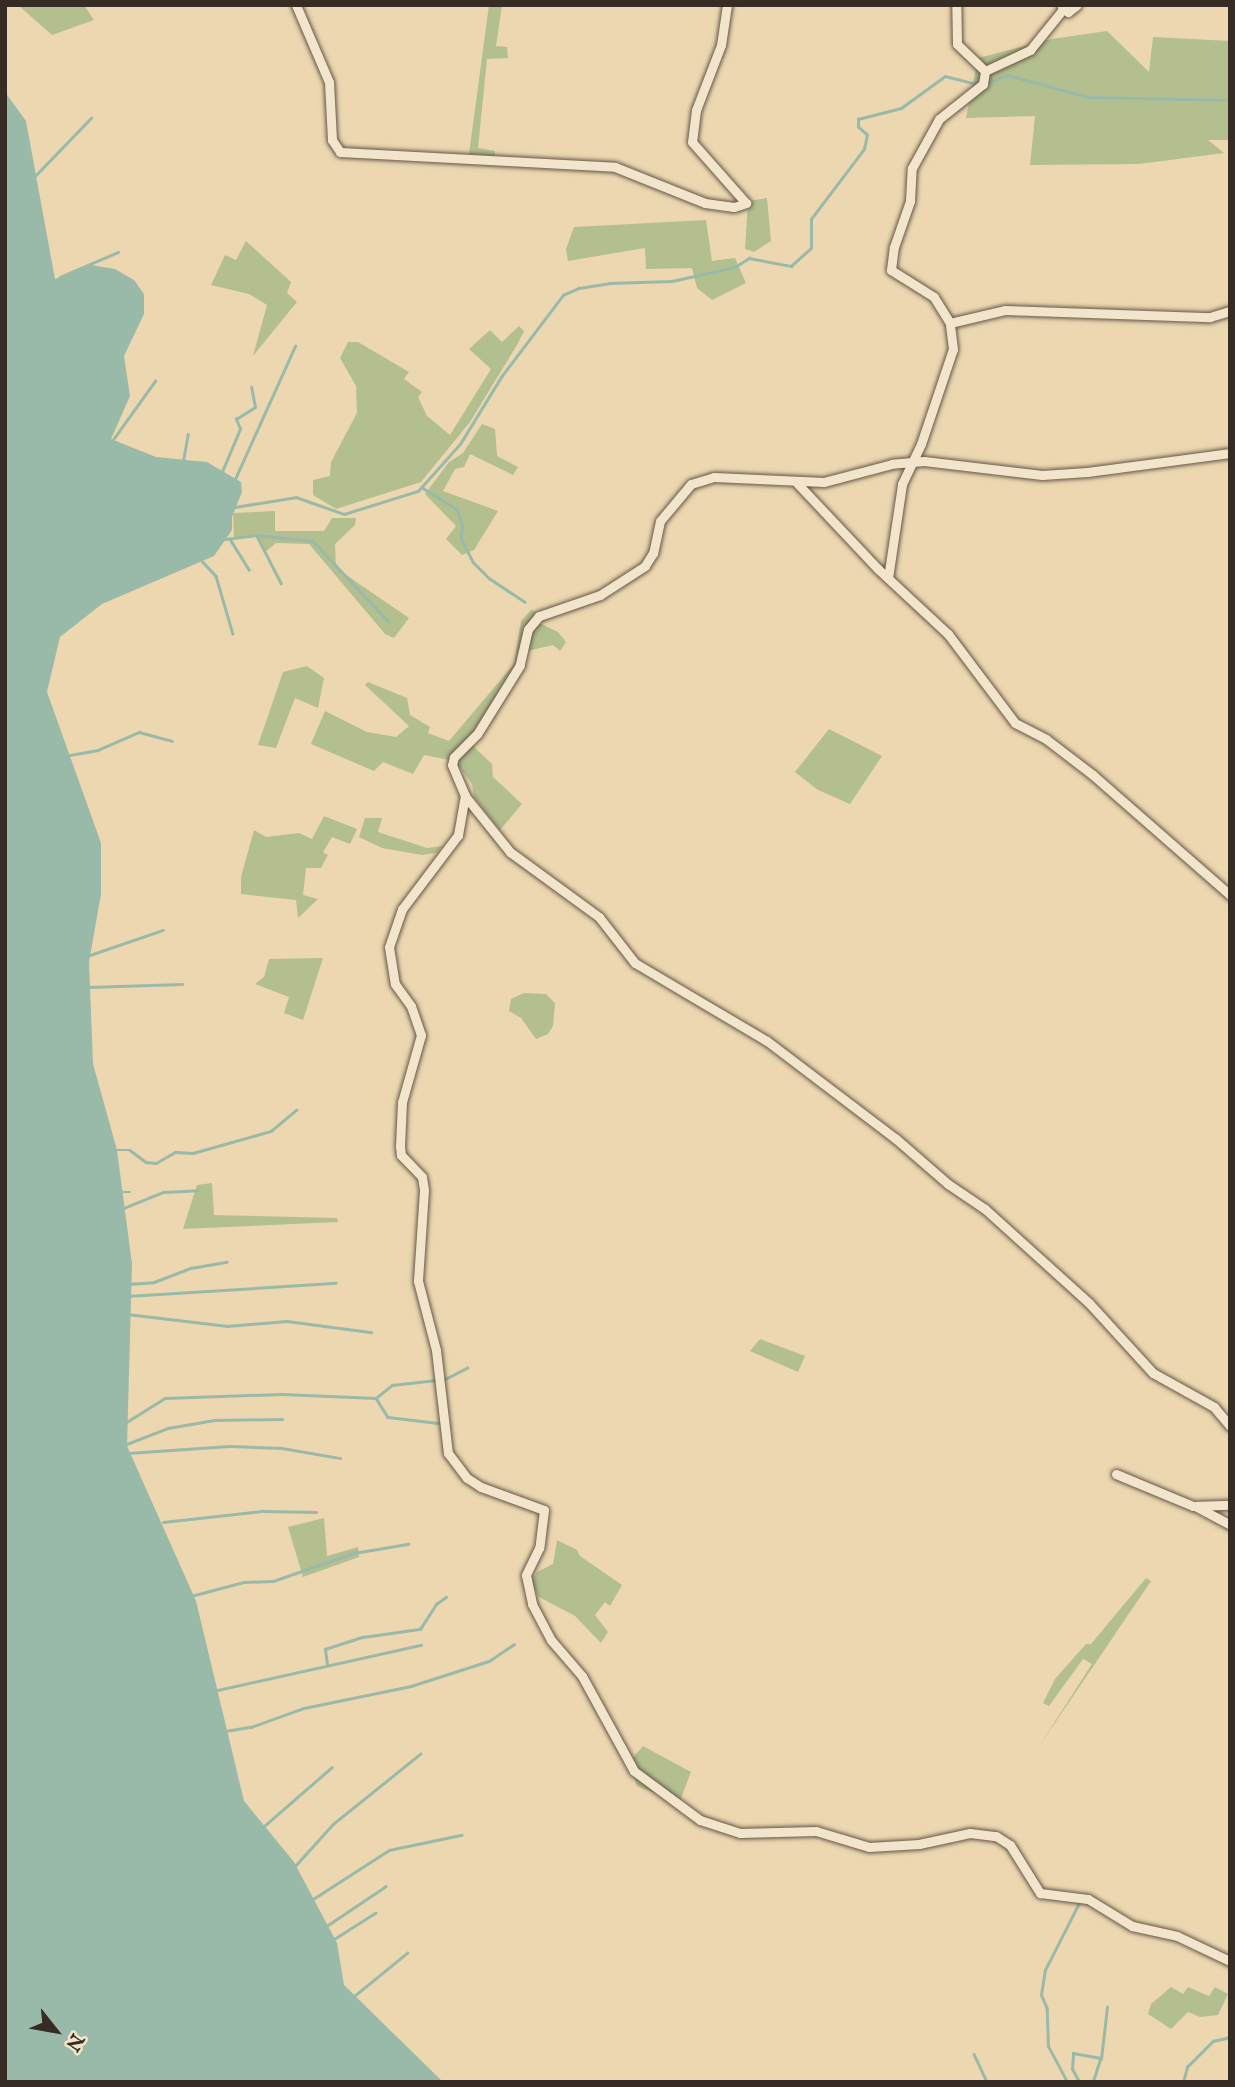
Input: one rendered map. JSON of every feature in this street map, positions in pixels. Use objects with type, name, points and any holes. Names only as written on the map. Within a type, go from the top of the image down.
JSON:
[{"type":"street","points":[[296,5],[329,82],[332,140],[340,152],[615,167],[705,203],[734,207],[746,203],[692,142],[696,110],[721,45],[727,5]]},
{"type":"street","points":[[956,5],[957,44],[985,71]]},
{"type":"street","points":[[985,71],[1030,50],[1062,7],[1068,12],[1077,5]]},
{"type":"street","points":[[888,578],[899,496],[953,349],[950,323],[934,297],[891,270],[892,256],[910,201],[912,168],[933,126],[982,88],[985,71]]},
{"type":"street","points":[[950,323],[1005,310],[1203,317],[1230,311]]},
{"type":"street","points":[[1230,453],[1042,475],[913,462],[824,481],[714,477],[691,484],[660,521],[653,553],[645,566],[600,595],[534,620],[523,658],[507,687],[477,734],[454,757],[452,765],[464,795],[510,852],[599,917],[635,963],[767,1041],[895,1138],[985,1209],[1088,1303],[1153,1373],[1214,1407],[1230,1426]]},
{"type":"street","points":[[796,482],[888,578],[948,634],[1015,723],[1046,739],[1093,775],[1230,895]]},
{"type":"street","points":[[464,795],[458,835],[405,904],[389,940],[395,985],[411,1006],[421,1035],[402,1102],[400,1146],[401,1155],[422,1177],[424,1190],[420,1293],[436,1350],[448,1453],[467,1478],[481,1487],[544,1510],[539,1548],[526,1575],[532,1604],[551,1640],[582,1676],[634,1771],[700,1820],[740,1833],[816,1831],[869,1847],[970,1833],[996,1836],[1010,1845],[1040,1893],[1088,1899],[1132,1926],[1177,1936],[1230,1961]]},
{"type":"street","points":[[1116,1474],[1193,1506],[1230,1525]]},
{"type":"street","points":[[1193,1506],[1230,1505]]},
{"type":"shaded area","points":[[18,5],[84,5],[94,20],[52,35]]},
{"type":"shaded area","points":[[489,5],[502,5],[496,46],[507,47],[508,58],[487,59],[478,148],[495,151],[495,156],[469,154]]},
{"type":"shaded area","points":[[1107,31],[1149,72],[1153,37],[1230,41],[1230,140],[1208,140],[1224,153],[1139,164],[1030,165],[1035,116],[966,118],[978,58],[1052,39]]},
{"type":"shaded area","points":[[5,92],[26,121],[55,279],[91,265],[115,269],[134,280],[144,294],[144,314],[124,356],[130,396],[111,439],[156,457],[207,462],[241,482],[242,492],[232,517],[232,530],[214,556],[102,604],[60,637],[47,692],[101,843],[101,894],[89,962],[93,1064],[117,1150],[132,1264],[127,1446],[196,1601],[244,1801],[294,1862],[337,1943],[344,1985],[443,2082],[5,2082]]},
{"type":"shaded area","points":[[767,198],[771,241],[754,252],[745,249],[748,201]]},
{"type":"shaded area","points":[[706,220],[712,261],[735,258],[746,283],[712,300],[697,288],[692,268],[646,269],[645,248],[568,261],[566,249],[574,227]]},
{"type":"shaded area","points":[[246,241],[291,282],[287,293],[297,302],[253,356],[267,305],[249,294],[211,285],[225,255],[236,260]]},
{"type":"shaded area","points":[[519,326],[524,331],[517,345],[470,422],[421,482],[336,509],[313,495],[313,480],[330,476],[331,462],[357,413],[356,386],[340,358],[348,342],[358,342],[409,372],[404,379],[422,392],[418,397],[427,416],[450,435],[491,369],[469,349],[490,330],[502,342]]},
{"type":"shaded area","points":[[482,424],[495,429],[497,456],[518,467],[513,475],[470,454],[464,467],[455,469],[443,491],[498,511],[474,550],[462,555],[446,539],[456,526],[425,494],[449,462],[463,453]]},
{"type":"shaded area","points":[[275,511],[275,531],[324,531],[332,518],[356,518],[355,525],[335,544],[336,568],[409,618],[394,638],[385,634],[309,544],[276,543],[265,552],[257,535],[234,538],[233,513]]},
{"type":"shaded area","points":[[531,610],[540,613],[533,620],[558,632],[566,642],[560,651],[553,645],[523,652],[472,745],[492,764],[493,777],[522,804],[500,830],[474,797],[472,784],[455,761],[424,755],[413,774],[383,762],[374,771],[311,744],[325,711],[367,732],[396,737],[409,726],[365,685],[368,682],[407,698],[410,715],[430,727],[428,733],[449,741],[514,664],[521,621]]},
{"type":"shaded area","points":[[307,666],[324,678],[318,708],[295,698],[276,748],[258,745],[283,672]]},
{"type":"shaded area","points":[[829,729],[882,756],[850,804],[818,790],[795,772]]},
{"type":"shaded area","points":[[324,816],[357,829],[350,844],[332,837],[323,852],[328,855],[321,868],[306,868],[303,895],[318,899],[298,918],[296,900],[241,894],[241,877],[254,830],[266,837],[299,833],[312,839]]},
{"type":"shaded area","points":[[365,818],[382,818],[378,832],[427,848],[443,846],[436,853],[422,855],[382,848],[359,837]]},
{"type":"shaded area","points":[[323,958],[303,1020],[284,1013],[289,997],[255,984],[264,977],[269,959]]},
{"type":"shaded area","points":[[524,993],[546,994],[555,1003],[553,1026],[548,1034],[536,1039],[521,1018],[509,1011],[511,999]]},
{"type":"shaded area","points":[[212,1183],[214,1215],[337,1218],[338,1222],[183,1229],[197,1185]]},
{"type":"shaded area","points":[[760,1339],[805,1356],[798,1372],[750,1351]]},
{"type":"shaded area","points":[[324,1518],[327,1556],[358,1547],[359,1557],[303,1577],[288,1527]]},
{"type":"shaded area","points":[[557,1540],[577,1550],[580,1556],[622,1585],[610,1606],[605,1602],[595,1615],[608,1632],[601,1643],[575,1616],[539,1597],[531,1582],[537,1572],[553,1564]]},
{"type":"shaded area","points":[[1146,1578],[1151,1581],[1038,1748],[1092,1664],[1083,1659],[1049,1706],[1043,1703],[1055,1679],[1086,1644],[1091,1644]]},
{"type":"shaded area","points":[[643,1746],[691,1772],[679,1803],[637,1786],[629,1762]]},
{"type":"shaded area","points":[[1171,1987],[1183,1994],[1188,1987],[1209,1996],[1215,1987],[1228,1994],[1218,2015],[1200,2017],[1188,2012],[1171,2029],[1148,2014],[1151,2004]]},
{"type":"waterway","points":[[986,83],[1008,75],[1088,97],[1230,100]]},
{"type":"waterway","points":[[235,507],[296,497],[344,514],[418,491],[460,444],[501,377],[563,295],[579,288],[609,283],[672,281],[735,267],[749,258],[791,266],[811,248],[811,219],[864,149],[867,135],[858,127],[858,119],[901,108],[945,76],[976,84]]},
{"type":"waterway","points":[[32,179],[91,118]]},
{"type":"waterway","points":[[60,277],[118,252]]},
{"type":"waterway","points":[[235,479],[295,346]]},
{"type":"waterway","points":[[112,441],[155,381]]},
{"type":"waterway","points":[[221,474],[240,429],[236,419],[255,407],[251,387]]},
{"type":"waterway","points":[[183,461],[188,434]]},
{"type":"waterway","points":[[423,488],[457,509],[463,526],[461,538],[473,562],[489,578],[525,602]]},
{"type":"waterway","points":[[225,539],[257,535],[313,541],[389,622]]},
{"type":"waterway","points":[[257,536],[281,583]]},
{"type":"waterway","points":[[230,539],[249,570]]},
{"type":"waterway","points":[[202,561],[216,576],[233,634]]},
{"type":"waterway","points":[[70,755],[98,750],[139,732],[172,741]]},
{"type":"waterway","points":[[87,956],[163,930]]},
{"type":"waterway","points":[[88,987],[182,984]]},
{"type":"waterway","points":[[116,1150],[130,1150],[146,1162],[156,1163],[175,1152],[193,1153],[271,1131],[296,1110]]},
{"type":"waterway","points":[[124,1208],[163,1192],[198,1190]]},
{"type":"waterway","points":[[119,1192],[130,1192]]},
{"type":"waterway","points":[[128,1284],[154,1282],[191,1268],[226,1262]]},
{"type":"waterway","points":[[127,1296],[336,1283]]},
{"type":"waterway","points":[[127,1314],[227,1326],[287,1321],[371,1332]]},
{"type":"waterway","points":[[125,1423],[165,1398],[282,1394],[376,1398],[392,1385],[445,1379],[467,1368]]},
{"type":"waterway","points":[[376,1398],[388,1417],[438,1423]]},
{"type":"waterway","points":[[124,1445],[168,1428],[215,1420],[282,1419]]},
{"type":"waterway","points":[[128,1453],[229,1446],[282,1448],[340,1458]]},
{"type":"waterway","points":[[163,1522],[263,1511],[316,1512]]},
{"type":"waterway","points":[[191,1596],[244,1582],[273,1581],[354,1553],[408,1544]]},
{"type":"waterway","points":[[327,1664],[325,1649],[363,1637],[420,1629],[436,1604],[446,1597]]},
{"type":"waterway","points":[[225,1731],[251,1727],[304,1708],[411,1686],[489,1661],[514,1644]]},
{"type":"waterway","points":[[213,1691],[421,1645]]},
{"type":"waterway","points":[[295,1866],[333,1824],[420,1754]]},
{"type":"waterway","points":[[263,1827],[332,1767]]},
{"type":"waterway","points":[[313,1899],[389,1850],[461,1835]]},
{"type":"waterway","points":[[325,1927],[386,1886]]},
{"type":"waterway","points":[[1067,2082],[1048,2047],[1047,2009],[1041,1995],[1045,1970],[1079,1903]]},
{"type":"waterway","points":[[334,1939],[375,1913]]},
{"type":"waterway","points":[[353,1997],[407,1953]]},
{"type":"waterway","points":[[1101,2059],[1107,2007]]},
{"type":"waterway","points":[[1183,2082],[1187,2067],[1213,2041],[1230,2037]]},
{"type":"waterway","points":[[1079,2082],[1072,2069],[1073,2053],[1101,2058],[1093,2082]]},
{"type":"waterway","points":[[974,2054],[987,2082]]}]
